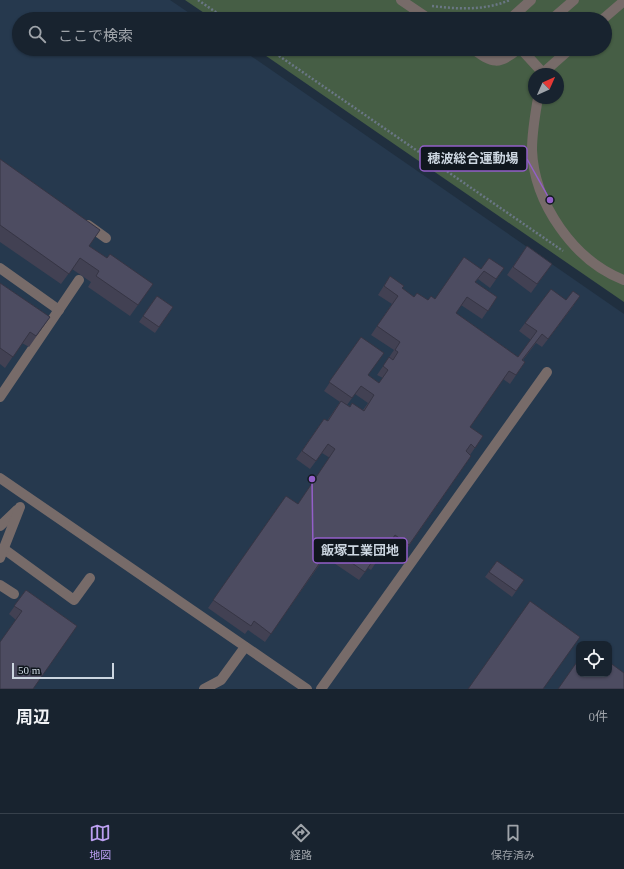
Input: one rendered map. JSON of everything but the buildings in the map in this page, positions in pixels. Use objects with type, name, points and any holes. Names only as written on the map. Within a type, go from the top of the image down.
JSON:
[{"type":"street","points":[[401,0],[419,12]]},
{"type":"street","points":[[518,12],[531,0]]},
{"type":"street","points":[[560,12],[574,0]]},
{"type":"street","points":[[611,12],[624,1]]},
{"type":"street","points":[[484,56],[492,61],[502,60],[509,56]]},
{"type":"street","points":[[527,56],[538,68]]},
{"type":"street","points":[[549,68],[562,56]]},
{"type":"street","points":[[537,104],[532,150],[537,176],[546,202],[558,226],[576,248],[595,264],[624,280]]},
{"type":"street","points":[[81,220],[106,238]]},
{"type":"street","points":[[0,268],[59,310]]},
{"type":"street","points":[[0,397],[79,280]]},
{"type":"street","points":[[321,689],[547,372]]},
{"type":"street","points":[[0,478],[307,689]]},
{"type":"street","points":[[27,497],[20,508],[2,554],[74,600],[90,578]]},
{"type":"street","points":[[0,526],[20,508]]},
{"type":"street","points":[[0,585],[14,594]]},
{"type":"street","points":[[204,689],[221,680],[245,647]]},
{"type":"path","points":[[198,0],[216,12]]},
{"type":"path","points":[[430,6],[456,9],[482,8],[510,0]]},
{"type":"path","points":[[279,56],[565,253]]},
{"type":"shaded area","points":[[0,0],[170,0],[188,12],[12,12],[12,56],[251,56],[624,314],[624,689],[0,689]]},
{"type":"green space","points":[[185,0],[624,0],[624,302],[266,56],[612,56],[612,12],[203,12]]},
{"type":"place","name":"穂波総合運動場","points":[[550,200]]},
{"type":"place","name":"飯塚工業団地","points":[[312,479]]}]
